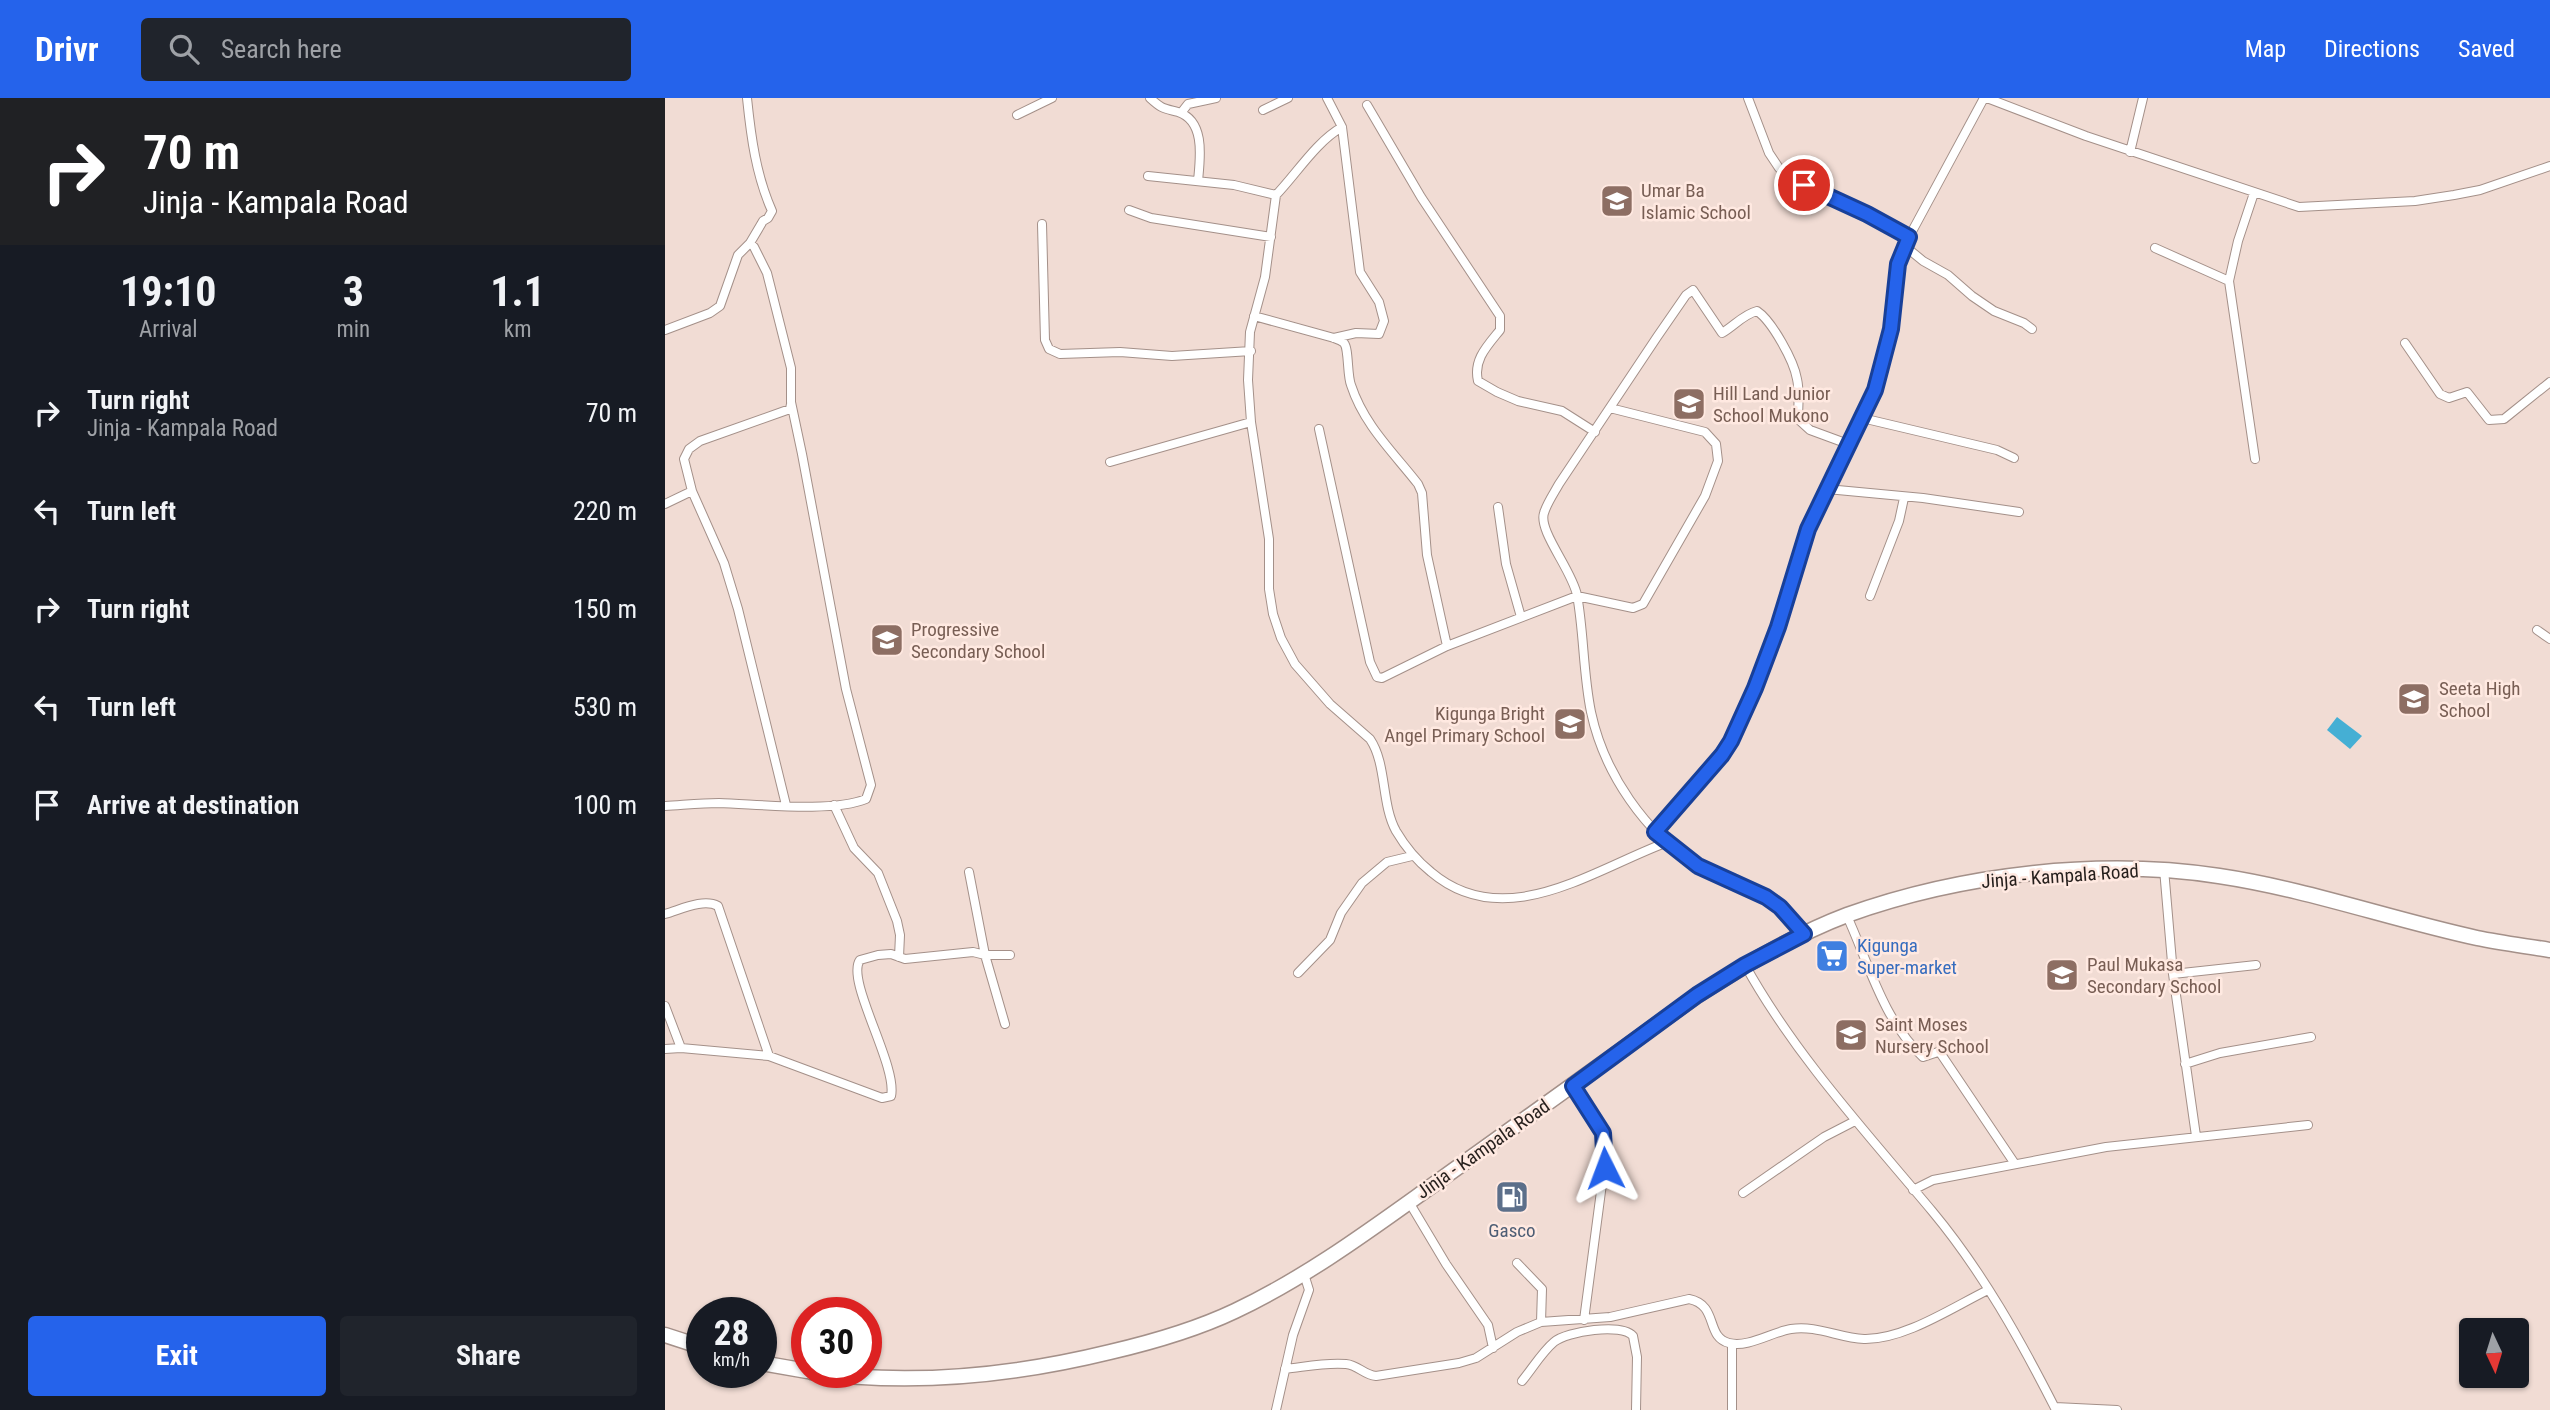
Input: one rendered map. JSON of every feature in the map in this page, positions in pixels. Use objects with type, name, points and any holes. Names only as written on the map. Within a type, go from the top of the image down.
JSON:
[{"type":"highway","name":"Jinja - Kampala Road","points":[[882,1377],[997,1375],[1035,1369],[1184,1332],[1233,1312],[1304,1274],[1573,1086],[1697,995],[1745,965],[1847,915],[1915,895],[1969,882],[2051,873],[2164,869],[2281,888],[2476,938],[2550,950]]},
{"type":"highway","points":[[665,1335],[686,1342]]},
{"type":"street","points":[[665,330],[711,313],[720,306],[738,255],[750,243],[772,211],[757,165],[747,98]]},
{"type":"street","points":[[1017,115],[1052,98]]},
{"type":"street","points":[[1150,98],[1163,110],[1181,113],[1196,127],[1201,151],[1198,181]]},
{"type":"street","points":[[1181,113],[1188,104],[1216,98]]},
{"type":"street","points":[[1263,110],[1287,98]]},
{"type":"street","points":[[1327,98],[1342,127],[1360,272],[1379,302],[1384,321],[1379,334],[1356,333],[1334,338]]},
{"type":"street","points":[[1748,98],[1769,153],[1779,168],[1821,194],[1867,214],[1907,242],[1923,261],[1948,275],[1972,296],[1994,311],[2024,323],[2032,330]]},
{"type":"street","points":[[1655,832],[1731,741],[1772,645],[1808,529],[1875,390],[1891,329],[1898,264],[1907,242],[1985,98],[2130,152],[2299,207],[2416,201],[2480,190],[2550,166]]},
{"type":"street","points":[[2130,152],[2143,98]]},
{"type":"street","points":[[1367,105],[1414,185],[1500,316],[1500,330],[1485,348],[1476,368],[1478,381],[1518,401],[1562,411],[1595,432]]},
{"type":"street","points":[[1342,127],[1333,132],[1276,195],[1265,277],[1250,332],[1248,380],[1251,422],[1269,539],[1269,589],[1281,638],[1295,664],[1314,687],[1374,746],[1394,829],[1412,856],[1455,889],[1478,897],[1531,896],[1565,887],[1665,842]]},
{"type":"street","points":[[1148,176],[1198,181],[1276,195]]},
{"type":"street","points":[[2254,194],[2238,242],[2229,281],[2255,459]]},
{"type":"street","points":[[1129,211],[1151,218],[1271,237]]},
{"type":"street","points":[[1042,224],[1045,340],[1049,349],[1060,355],[1120,352],[1172,356],[1251,351]]},
{"type":"street","points":[[750,243],[767,273],[791,368],[790,409],[700,441],[689,449],[684,459],[692,491],[724,563],[739,609],[786,806]]},
{"type":"street","points":[[2155,248],[2229,281]]},
{"type":"street","points":[[1804,934],[1780,907],[1766,897],[1698,866],[1665,842],[1620,784],[1598,736],[1591,710],[1573,580],[1547,535],[1543,519],[1559,484],[1686,295],[1693,290],[1721,333],[1737,324],[1747,313],[1757,311],[1764,316],[1774,329],[1797,377],[1798,419],[1811,430],[1847,444]]},
{"type":"street","points":[[1254,316],[1344,343],[1351,385],[1370,425],[1412,477],[1422,494],[1427,555],[1447,646]]},
{"type":"street","points":[[2405,343],[2440,394],[2449,398],[2467,392],[2489,420],[2504,419],[2550,382]]},
{"type":"street","points":[[665,806],[718,803],[834,805],[866,799],[871,785],[846,689],[791,402]]},
{"type":"street","points":[[1319,429],[1367,649],[1377,677],[1382,678],[1447,646],[1577,596],[1633,608],[1643,604],[1705,496],[1718,461],[1716,444],[1705,432],[1610,408]]},
{"type":"street","points":[[1862,418],[1997,450],[2014,458]]},
{"type":"street","points":[[1110,462],[1251,422]]},
{"type":"street","points":[[1827,489],[1923,498],[2019,512]]},
{"type":"street","points":[[665,504],[692,491]]},
{"type":"street","points":[[1870,596],[1899,521],[1904,498]]},
{"type":"street","points":[[1498,507],[1506,564],[1521,617]]},
{"type":"street","points":[[2537,630],[2550,639]]},
{"type":"street","points":[[834,805],[854,848],[878,873],[897,921],[900,935],[898,957]]},
{"type":"street","points":[[1298,973],[1330,940],[1346,905],[1362,883],[1387,862],[1412,856]]},
{"type":"street","points":[[2164,869],[2173,974],[2196,1136]]},
{"type":"street","points":[[969,872],[985,955],[1005,1024]]},
{"type":"street","points":[[665,914],[699,904],[714,903],[718,906],[769,1056]]},
{"type":"street","points":[[1847,915],[1871,976],[1904,1037],[1922,1057],[1938,1052],[1941,1054],[2015,1164]]},
{"type":"street","points":[[665,1049],[769,1056],[881,1098],[891,1096],[890,1074],[868,1012],[857,964],[860,960],[891,954],[905,959],[973,952],[1010,955]]},
{"type":"street","points":[[1745,965],[1783,1029],[1913,1191],[1933,1212],[1988,1290],[2056,1408],[2117,1410]]},
{"type":"street","points":[[2173,974],[2256,965]]},
{"type":"street","points":[[665,1006],[681,1048]]},
{"type":"street","points":[[2185,1063],[2311,1037]]},
{"type":"street","points":[[1573,1086],[1603,1133],[1605,1161],[1584,1320]]},
{"type":"street","points":[[1743,1193],[1824,1137],[1856,1121]]},
{"type":"street","points":[[1913,1191],[1933,1180],[2106,1147],[2308,1125]]},
{"type":"street","points":[[1409,1202],[1446,1264],[1488,1325],[1493,1348]]},
{"type":"street","points":[[1517,1262],[1542,1289],[1541,1321]]},
{"type":"street","points":[[1276,1410],[1293,1335],[1310,1290],[1304,1274]]},
{"type":"street","points":[[1285,1369],[1348,1364],[1368,1375],[1376,1376],[1459,1363],[1476,1358],[1517,1332],[1541,1321],[1610,1317],[1689,1299],[1700,1301],[1706,1308],[1717,1335],[1723,1341],[1733,1344],[1789,1329],[1804,1328],[1866,1339],[1914,1327],[1988,1290]]},
{"type":"street","points":[[1523,1381],[1552,1343],[1561,1337],[1569,1334],[1625,1330],[1633,1336],[1637,1357],[1636,1410]]},
{"type":"street","points":[[1732,1410],[1733,1344]]},
{"type":"water","points":[[2337,717],[2362,736],[2350,749],[2327,730]]},
{"type":"place","name":"Umar Ba Islamic School","points":[[1617,201]]},
{"type":"place","name":"Hill Land Junior School Mukono","points":[[1689,404]]},
{"type":"place","name":"Progressive Secondary School","points":[[887,640]]},
{"type":"place","name":"Seeta High School","points":[[2414,699]]},
{"type":"place","name":"Kigunga Bright Angel Primary School","points":[[1570,724]]},
{"type":"place","name":"Kigunga Super-market","points":[[1832,956]]},
{"type":"place","name":"Paul Mukasa Secondary School","points":[[2062,975]]},
{"type":"place","name":"Saint Moses Nursery School","points":[[1851,1035]]},
{"type":"place","name":"Gasco","points":[[1512,1197]]},
{"type":"route","points":[[1605,1168],[1603,1133],[1573,1086],[1697,995],[1745,965],[1804,934],[1780,907],[1766,897],[1698,866],[1655,832],[1731,741],[1772,645],[1808,529],[1875,390],[1887,348],[1898,264],[1909,237],[1804,185]]}]
